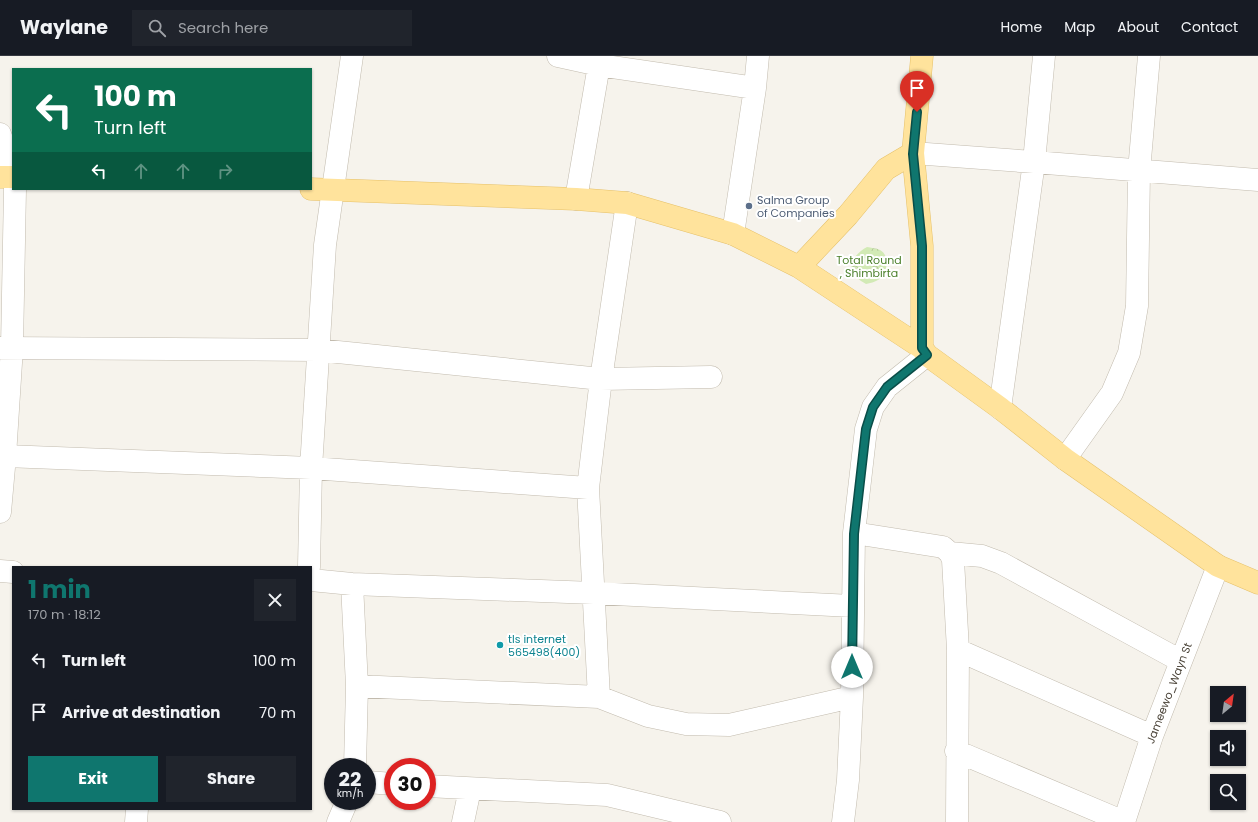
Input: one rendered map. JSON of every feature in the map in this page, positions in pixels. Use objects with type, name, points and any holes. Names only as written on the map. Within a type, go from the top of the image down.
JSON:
[{"type":"main road","points":[[922,56],[913,154],[922,246],[924,352]]},
{"type":"main road","points":[[800,267],[843,221],[886,168],[913,154]]},
{"type":"main road","points":[[0,177],[12,177]]},
{"type":"main road","points":[[321,189],[576,199],[627,204],[733,234],[800,267],[924,352],[1000,408],[1065,459],[1218,566],[1258,583]]},
{"type":"street","points":[[309,566],[311,468],[324,245],[321,189],[352,56]]},
{"type":"street","points":[[558,56],[598,61],[755,88]]},
{"type":"street","points":[[733,234],[755,88],[758,56]]},
{"type":"street","points":[[1000,408],[1034,162],[1044,56]]},
{"type":"street","points":[[1065,459],[1112,393],[1129,352],[1137,306],[1139,171],[1149,56]]},
{"type":"street","points":[[576,199],[598,61]]},
{"type":"street","points":[[0,134],[12,168]]},
{"type":"street","points":[[913,154],[1258,180]]},
{"type":"street","points":[[0,512],[5,456],[6,348],[15,190]]},
{"type":"street","points":[[599,697],[588,488],[601,379],[627,204]]},
{"type":"street","points":[[6,348],[318,350],[601,379],[711,377]]},
{"type":"street","points":[[843,822],[848,780],[852,697],[854,534],[866,429],[873,407],[887,387],[924,352]]},
{"type":"street","points":[[5,456],[311,468],[588,488]]},
{"type":"street","points":[[854,534],[943,547],[950,553],[953,560],[958,650],[956,751],[957,822]]},
{"type":"street","points":[[950,553],[982,556],[1001,563],[1181,662]]},
{"type":"street","name":"Jameewo_Wayn St","points":[[1124,822],[1152,736],[1218,566]]},
{"type":"street","points":[[0,571],[12,572]]},
{"type":"street","points":[[312,580],[352,584],[852,606]]},
{"type":"street","points":[[352,584],[357,686],[355,758]]},
{"type":"street","points":[[958,650],[1152,736]]},
{"type":"street","points":[[357,686],[599,697],[648,716],[686,724],[729,725],[852,697]]},
{"type":"street","points":[[956,751],[1124,822]]},
{"type":"street","points":[[436,787],[607,795],[720,822]]},
{"type":"street","points":[[463,822],[470,789]]},
{"type":"street","points":[[136,822],[137,810]]},
{"type":"street","points":[[338,822],[343,810]]},
{"type":"green space","name":"Total Round , Shimbirta","points":[[867,247],[880,250],[886,256],[887,261],[884,274],[878,280],[866,284],[853,273],[852,264],[856,256]]},
{"type":"place","name":"Salma Group of Companies","points":[[749,206]]},
{"type":"place","name":"tls internet 565498(400)","points":[[500,645]]},
{"type":"route","points":[[852,667],[854,534],[866,429],[873,407],[887,387],[927,355],[922,348],[922,246],[913,154],[917,112]]}]
